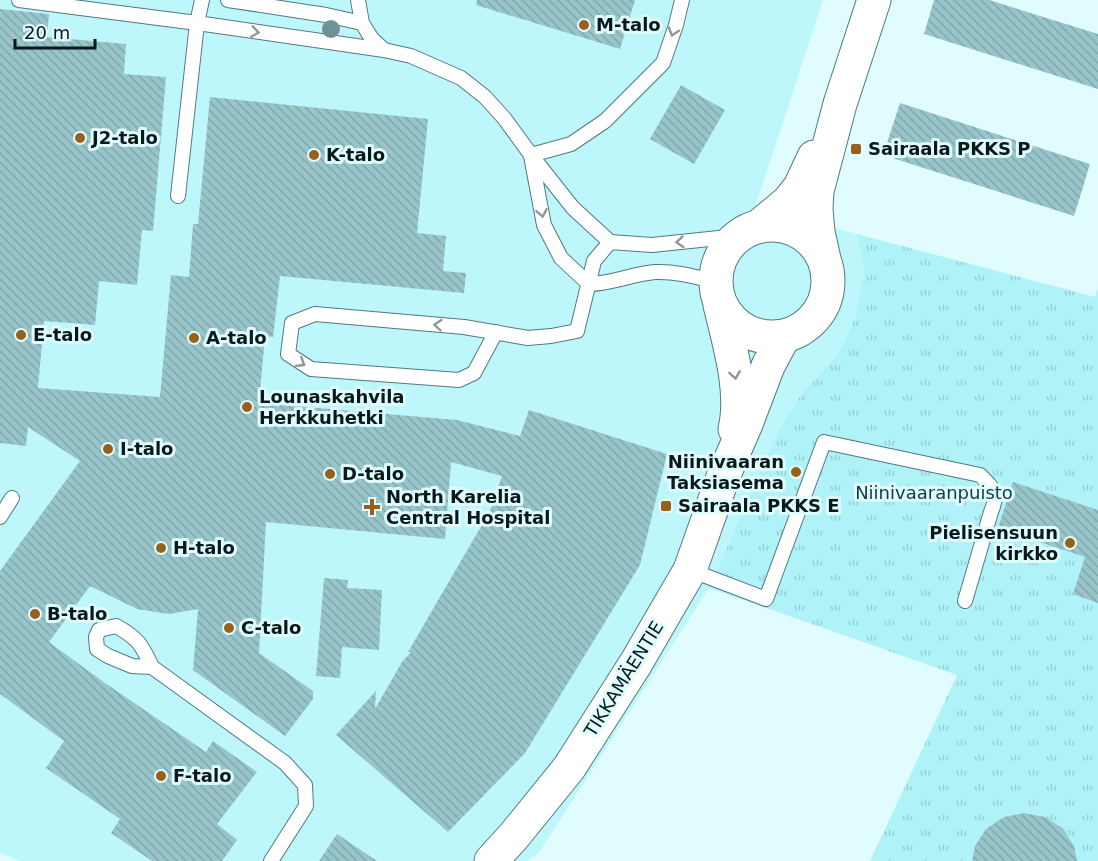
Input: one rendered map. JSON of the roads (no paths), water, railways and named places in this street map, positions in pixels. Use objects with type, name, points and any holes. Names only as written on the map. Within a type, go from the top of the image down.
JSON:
[{"type":"street","points":[[840,104],[800,187],[788,202],[729,245],[722,256],[717,269],[717,289],[728,315],[744,329],[763,336],[784,336],[801,328],[815,316],[824,301],[828,282],[818,232],[817,191],[840,104],[874,0]]},
{"type":"street","points":[[748,232],[775,225],[791,229],[806,237],[818,249],[825,264]]},
{"type":"street","name":"TIKKAMÄENTIE","points":[[717,289],[736,383],[737,420],[723,477]]},
{"type":"street","name":"TIKKAMÄENTIE","points":[[491,861],[569,768],[636,663],[690,570],[723,477],[768,366],[784,336]]},
{"type":"lane","points":[[19,0],[197,23],[384,50],[411,56],[461,78],[485,97],[573,208],[610,242],[652,245],[748,232]]},
{"type":"lane","points":[[178,196],[197,23],[202,0]]},
{"type":"lane","points":[[228,0],[326,15],[362,24]]},
{"type":"lane","points":[[358,0],[362,24],[372,39],[384,50]]},
{"type":"lane","points":[[531,155],[571,144],[605,121],[663,63],[676,25],[681,0]]},
{"type":"lane","points":[[531,155],[544,225],[561,258],[589,284],[602,284],[655,272],[694,276],[717,289]]},
{"type":"lane","points":[[496,332],[474,373],[459,380],[311,369],[288,354],[292,323],[315,314],[464,327],[496,332],[528,338],[577,332],[594,261],[610,242]]},
{"type":"lane","points":[[690,570],[766,599],[824,441],[980,475],[993,488],[995,502],[965,601]]},
{"type":"lane","points":[[0,517],[12,498]]},
{"type":"lane","points":[[152,667],[285,763],[305,785],[306,806],[272,861]]},
{"type":"place","name":"M-talo","points":[[584,25]]},
{"type":"place","name":"J2-talo","points":[[80,138]]},
{"type":"place","name":"Sairaala PKKS P","points":[[856,149]]},
{"type":"place","name":"K-talo","points":[[314,155]]},
{"type":"place","name":"E-talo","points":[[21,335]]},
{"type":"place","name":"A-talo","points":[[194,338]]},
{"type":"place","name":"Lounaskahvila Herkkuhetki","points":[[247,407]]},
{"type":"place","name":"I-talo","points":[[108,449]]},
{"type":"place","name":"Niinivaaran Taksiasema","points":[[796,472]]},
{"type":"place","name":"D-talo","points":[[330,474]]},
{"type":"place","name":"Sairaala PKKS E","points":[[666,506]]},
{"type":"place","name":"North Karelia Central Hospital","points":[[372,507]]},
{"type":"place","name":"Pielisensuun kirkko","points":[[1070,543]]},
{"type":"place","name":"H-talo","points":[[161,548]]},
{"type":"place","name":"B-talo","points":[[35,614]]},
{"type":"place","name":"C-talo","points":[[229,628]]},
{"type":"place","name":"F-talo","points":[[161,776]]},
{"type":"park label","name":"Niinivaaranpuisto","points":[[934,493]]}]
